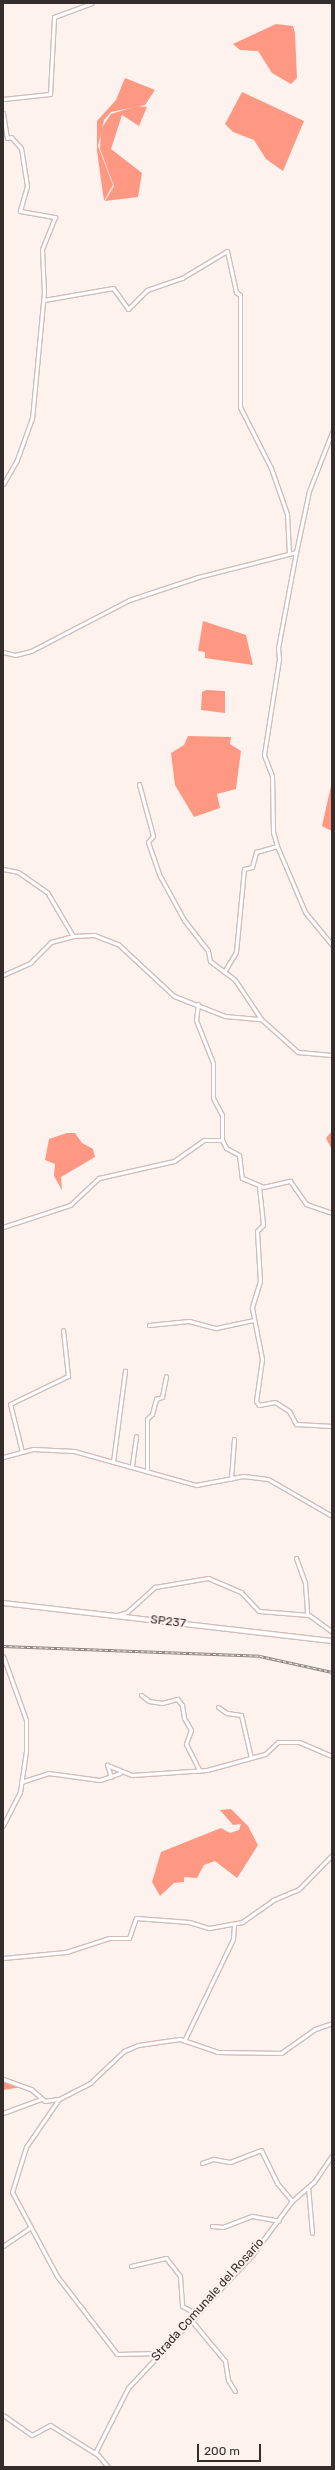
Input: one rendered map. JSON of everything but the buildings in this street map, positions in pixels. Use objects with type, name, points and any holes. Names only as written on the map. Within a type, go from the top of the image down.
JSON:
[{"type":"main road","name":"SP237","points":[[3,1603],[332,1641]]},
{"type":"street","points":[[3,99],[50,94],[54,16],[92,3]]},
{"type":"street","points":[[3,113],[7,138],[11,137],[21,148],[27,186],[20,211],[55,217],[42,250],[44,300],[32,418],[16,460],[3,484]]},
{"type":"street","points":[[44,300],[113,288],[128,309],[147,290],[182,278],[227,251],[236,292],[240,296],[240,407],[271,468],[287,514],[289,554]]},
{"type":"street","points":[[332,432],[309,491],[296,552],[278,648],[279,659],[264,755],[272,776],[273,832],[277,846],[305,912],[332,945]]},
{"type":"street","points":[[3,652],[15,655],[31,651],[129,600],[296,552]]},
{"type":"street","points":[[139,784],[153,836],[148,842],[160,876],[184,920],[208,951],[210,961],[240,986],[261,1019],[298,1052],[332,1055]]},
{"type":"street","points":[[224,972],[236,952],[244,869],[252,867],[256,852],[277,846]]},
{"type":"street","points":[[3,869],[18,872],[47,892],[73,936]]},
{"type":"street","points":[[3,975],[30,964],[51,942],[73,936],[94,935],[118,944],[174,996],[198,1004],[224,1016],[261,1019]]},
{"type":"street","points":[[198,1004],[196,1020],[213,1063],[213,1098],[222,1115],[222,1140],[226,1148],[239,1155],[242,1178],[259,1186],[290,1181],[306,1204],[332,1212]]},
{"type":"street","points":[[3,1227],[70,1205],[99,1178],[174,1161],[204,1140],[222,1140]]},
{"type":"street","points":[[259,1186],[263,1225],[257,1231],[260,1281],[252,1308],[262,1359],[257,1403],[275,1402],[289,1411],[296,1424],[332,1426]]},
{"type":"street","points":[[149,1325],[190,1321],[216,1328],[254,1320]]},
{"type":"street","points":[[22,1452],[10,1404],[68,1376],[63,1330]]},
{"type":"street","points":[[114,1462],[125,1371]]},
{"type":"street","points":[[147,1469],[146,1419],[152,1414],[156,1399],[162,1397],[166,1376]]},
{"type":"street","points":[[132,1465],[136,1436]]},
{"type":"street","points":[[231,1479],[234,1439]]},
{"type":"street","points":[[3,1457],[22,1452],[74,1450],[114,1462],[147,1469],[193,1485],[243,1476],[268,1479],[332,1516]]},
{"type":"street","points":[[296,1558],[304,1583],[307,1614]]},
{"type":"street","points":[[114,1616],[127,1612],[155,1587],[208,1578],[242,1592],[261,1612],[307,1614],[332,1632]]},
{"type":"street","points":[[3,1656],[26,1720],[21,1782],[3,1826]]},
{"type":"street","points":[[141,1695],[149,1701],[162,1703],[177,1699],[182,1705],[184,1718],[191,1730],[186,1744],[200,1770]]},
{"type":"street","points":[[218,1708],[227,1713],[241,1715],[251,1758]]},
{"type":"street","points":[[21,1782],[48,1772],[80,1780],[111,1777],[120,1773],[200,1770],[251,1758],[284,1742],[299,1742],[332,1756]]},
{"type":"street","points":[[111,1777],[107,1765],[120,1773]]},
{"type":"street","points":[[3,1958],[66,1952],[109,1938],[129,1938],[136,1918],[189,1922],[209,1928],[234,1924],[299,1889],[332,1855]]},
{"type":"street","points":[[185,2042],[233,1939],[234,1924]]},
{"type":"street","points":[[3,2113],[42,2099],[59,2099],[90,2083],[130,2048],[169,2039],[185,2042],[217,2052],[281,2053],[315,2029],[332,2023]]},
{"type":"street","points":[[3,2079],[31,2088],[42,2099]]},
{"type":"street","points":[[59,2099],[26,2147],[12,2190],[30,2228],[80,2310],[117,2354],[161,2352]]},
{"type":"street","points":[[202,2163],[213,2159],[230,2162],[261,2150],[277,2183],[292,2201]]},
{"type":"street","name":"Strada Comunale del Rosario","points":[[96,2453],[122,2396],[161,2352],[198,2314],[279,2220],[292,2201],[308,2187],[332,2155]]},
{"type":"street","points":[[308,2187],[312,2233]]},
{"type":"street","points":[[212,2226],[224,2227],[252,2216],[279,2220]]},
{"type":"street","points":[[3,2246],[30,2228]]},
{"type":"street","points":[[131,2266],[166,2258],[180,2276],[182,2306],[198,2314]]},
{"type":"street","points":[[191,2320],[225,2361],[228,2380],[235,2391]]},
{"type":"street","points":[[3,2415],[32,2435],[50,2425],[96,2453],[108,2467]]},
{"type":"shaded area","points":[[276,24],[293,26],[295,33],[297,78],[291,84],[272,73],[258,51],[240,50],[233,44]]},
{"type":"shaded area","points":[[125,78],[155,90],[145,105],[111,112],[104,120],[98,146],[113,185],[104,201],[97,151],[97,121],[116,100]]},
{"type":"shaded area","points":[[242,92],[304,121],[283,171],[266,159],[254,140],[233,132],[225,124]]},
{"type":"shaded area","points":[[137,106],[147,107],[139,126],[122,115],[111,149],[142,173],[138,197],[105,201],[114,186],[100,149],[101,129],[111,114]]},
{"type":"shaded area","points":[[203,621],[246,635],[253,665],[205,658],[205,652],[198,651]]},
{"type":"shaded area","points":[[206,690],[225,691],[225,713],[201,710],[202,692]]},
{"type":"shaded area","points":[[188,736],[231,737],[230,744],[241,751],[236,789],[217,794],[220,808],[194,817],[175,785],[171,753],[184,745]]},
{"type":"shaded area","points":[[332,786],[332,831],[322,826]]},
{"type":"shaded area","points":[[332,1131],[332,1150],[326,1138]]},
{"type":"shaded area","points":[[67,1133],[75,1133],[82,1143],[93,1149],[95,1157],[61,1177],[62,1190],[54,1176],[55,1164],[45,1160],[49,1139]]},
{"type":"shaded area","points":[[231,1809],[248,1826],[258,1845],[237,1878],[215,1861],[204,1865],[197,1878],[184,1877],[184,1882],[174,1883],[160,1896],[152,1882],[161,1852],[221,1828],[230,1833],[239,1830],[241,1824],[233,1825],[220,1810]]},
{"type":"shaded area","points":[[3,2080],[22,2087],[3,2090]]},
{"type":"railway","points":[[3,1646],[260,1656],[332,1672]]}]
